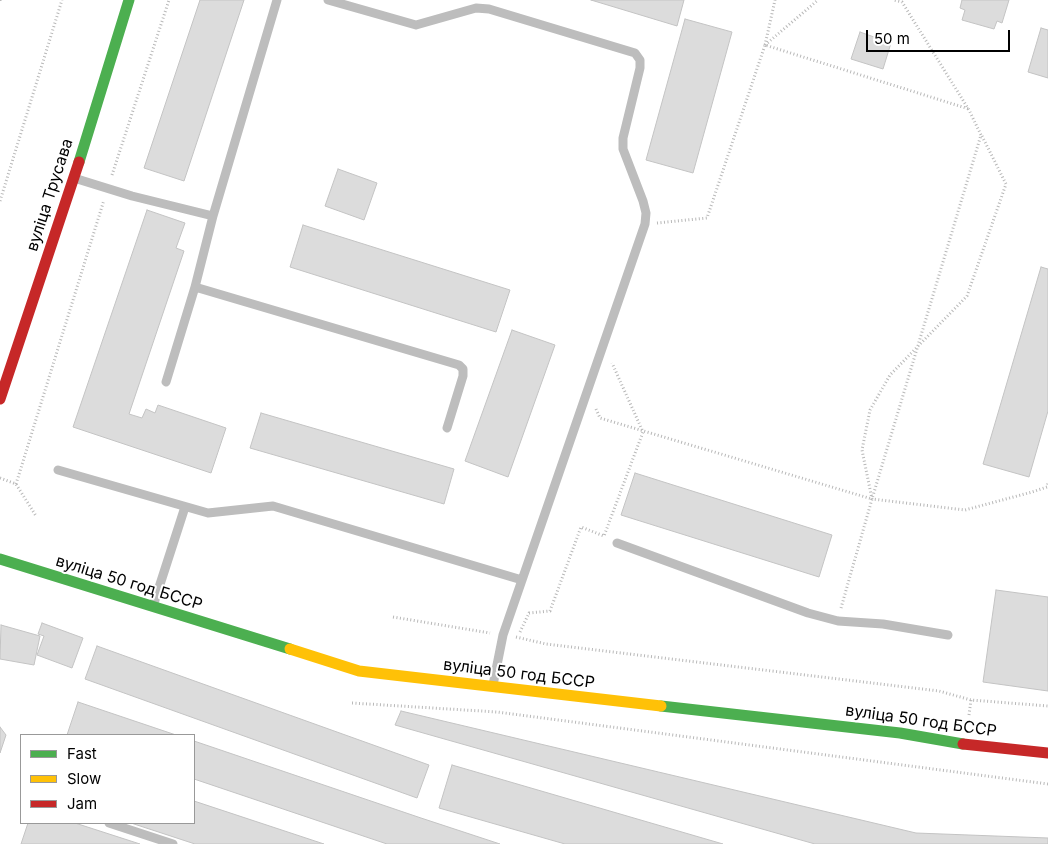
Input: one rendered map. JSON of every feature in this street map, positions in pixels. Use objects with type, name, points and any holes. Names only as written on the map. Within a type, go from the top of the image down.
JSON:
[{"type":"street","name":"вуліца Трусава","points":[[0,399],[74,178],[129,0]]},
{"type":"street","name":"вуліца 50 год БССР","points":[[0,559],[358,671],[493,688],[900,733],[963,744],[1048,754]]},
{"type":"lane","points":[[166,382],[277,0]]},
{"type":"lane","points":[[328,0],[416,25],[476,8],[489,9],[635,54],[640,60],[640,68],[623,138],[623,149],[643,201],[646,213],[645,224],[503,635],[493,688]]},
{"type":"lane","points":[[74,178],[132,196],[213,216]]},
{"type":"lane","points":[[195,287],[459,365],[463,369],[463,376],[447,428]]},
{"type":"lane","points":[[58,470],[208,513],[272,506],[522,580]]},
{"type":"lane","points":[[153,608],[185,507]]},
{"type":"lane","points":[[617,543],[838,621],[883,624],[948,635]]},
{"type":"lane","points":[[112,824],[173,844]]},
{"type":"path","points":[[0,201],[62,0]]},
{"type":"path","points":[[16,484],[169,0]]},
{"type":"path","points":[[645,224],[707,218],[765,45],[776,0]]},
{"type":"path","points":[[765,45],[818,0]]},
{"type":"path","points":[[872,499],[862,450],[870,410],[890,376],[918,344],[968,296],[1006,184],[969,110],[902,2],[894,0]]},
{"type":"path","points":[[765,45],[969,110]]},
{"type":"path","points":[[838,621],[872,499],[981,136]]},
{"type":"path","points":[[518,637],[529,614],[550,611],[581,527],[604,536],[643,432],[612,362],[608,368]]},
{"type":"path","points":[[594,405],[600,418],[872,499],[965,510],[1032,492],[1046,487],[1048,483]]},
{"type":"path","points":[[0,478],[16,484],[36,516]]},
{"type":"path","points":[[394,617],[556,645],[939,691],[971,700],[1048,706]]},
{"type":"path","points":[[969,715],[971,700]]},
{"type":"path","points":[[352,702],[497,712],[1048,784]]},
{"type":"building","points":[[200,0],[244,0],[184,181],[144,168]]},
{"type":"building","points":[[591,0],[684,0],[677,26]]},
{"type":"building","points":[[962,0],[1009,0],[1002,23],[997,21],[994,29],[962,20],[965,10],[960,8]]},
{"type":"building","points":[[685,19],[732,32],[693,173],[646,160]]},
{"type":"building","points":[[1041,28],[1048,30],[1048,78],[1028,72]]},
{"type":"building","points":[[860,32],[891,43],[883,69],[851,59]]},
{"type":"building","points":[[338,169],[377,183],[364,220],[325,206]]},
{"type":"building","points":[[147,210],[185,223],[176,248],[184,251],[129,414],[142,418],[146,409],[155,413],[158,405],[226,428],[211,473],[73,427]]},
{"type":"building","points":[[303,225],[510,290],[496,332],[290,267]]},
{"type":"building","points":[[1041,267],[1048,269],[1048,411],[1029,477],[983,464]]},
{"type":"building","points":[[512,330],[555,345],[508,477],[465,461]]},
{"type":"building","points":[[261,413],[454,469],[444,504],[250,448]]},
{"type":"building","points":[[635,473],[832,535],[819,577],[621,515]]},
{"type":"building","points":[[996,590],[1048,597],[1048,691],[983,682]]},
{"type":"building","points":[[42,623],[83,638],[72,668],[37,655],[44,636],[38,634]]},
{"type":"building","points":[[1,625],[40,636],[34,665],[0,659]]},
{"type":"building","points":[[97,646],[429,765],[417,798],[85,679]]},
{"type":"building","points":[[78,702],[173,734],[67,734]]},
{"type":"building","points":[[401,711],[916,833],[1048,838],[1048,844],[815,844],[395,725]]},
{"type":"building","points":[[0,727],[6,735],[0,753]]},
{"type":"building","points":[[195,741],[500,844],[387,844],[195,779]]},
{"type":"building","points":[[452,765],[723,844],[565,844],[439,808]]},
{"type":"building","points":[[195,801],[324,844],[195,844],[134,824],[195,824]]},
{"type":"building","points":[[28,824],[78,824],[140,844],[21,844]]},
{"type":"traffic: fast","points":[[79,162],[129,0]]},
{"type":"traffic: fast","points":[[0,559],[290,649]]},
{"type":"traffic: fast","points":[[661,706],[900,733],[963,744]]},
{"type":"traffic: slow","points":[[290,649],[359,671],[661,706]]},
{"type":"traffic: jam","points":[[0,399],[79,162]]},
{"type":"traffic: jam","points":[[963,744],[1048,753]]}]
